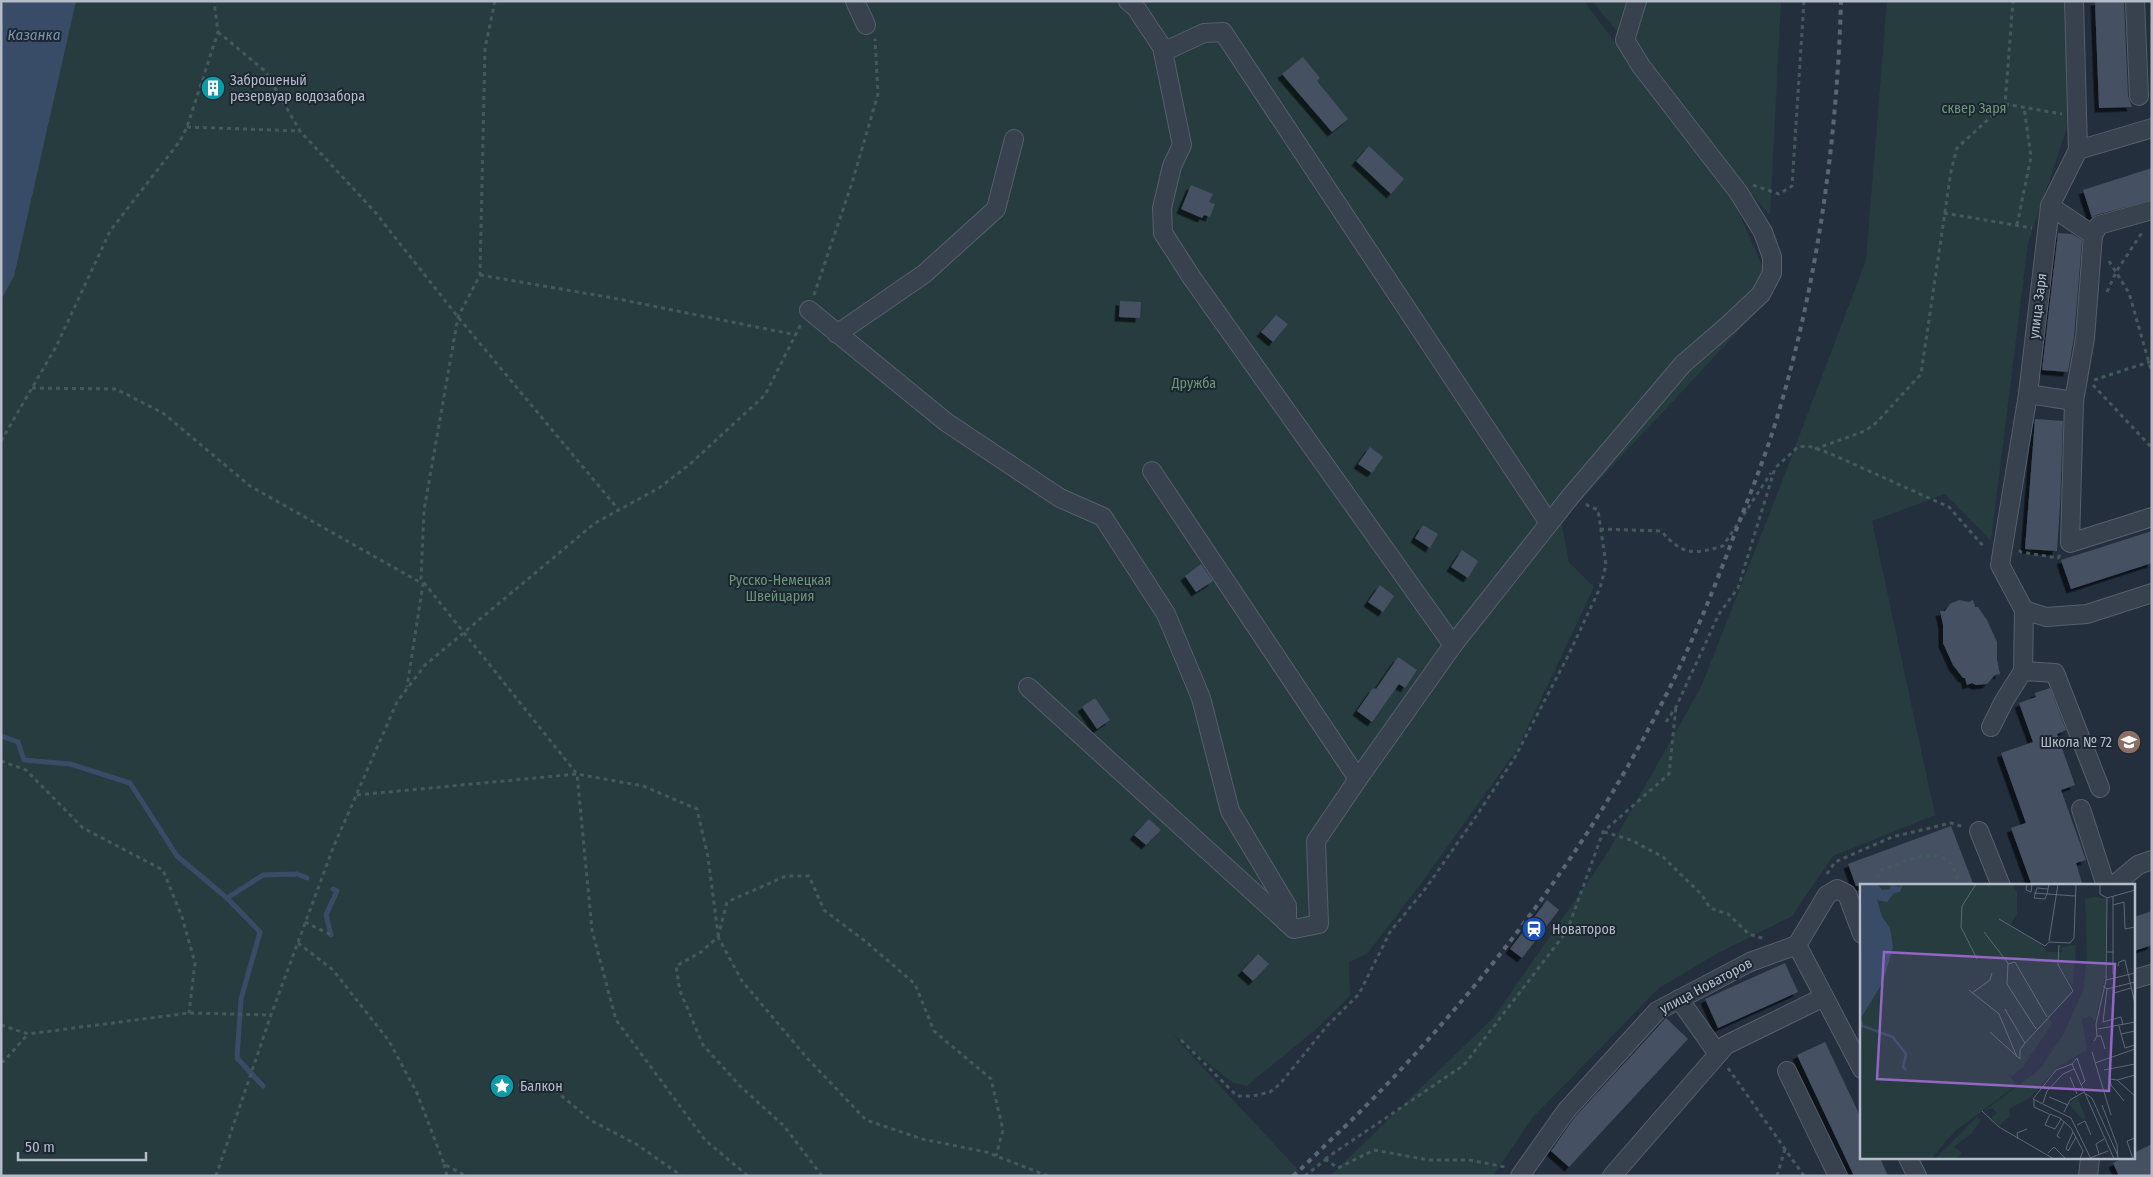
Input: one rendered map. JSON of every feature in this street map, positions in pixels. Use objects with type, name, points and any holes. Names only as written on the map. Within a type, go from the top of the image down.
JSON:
[{"type":"street","points":[[855,1],[866,25]]},
{"type":"street","points":[[1128,1],[1136,8],[1162,47],[1182,145],[1172,166],[1162,208],[1163,233],[1197,286],[1453,645]]},
{"type":"street","points":[[1028,687],[1294,929],[1319,924],[1316,841],[1358,779],[1453,645],[1570,497],[1683,364],[1762,294],[1772,273],[1772,257],[1763,232],[1739,193],[1641,66],[1625,40],[1637,1]]},
{"type":"street","name":"улица Заря","points":[[2000,565],[2028,394],[2050,206],[2078,150],[2074,1]]},
{"type":"street","points":[[2135,1],[2139,96]]},
{"type":"street","points":[[1163,52],[1204,33],[1223,32],[1549,523]]},
{"type":"street","points":[[2078,150],[2152,128]]},
{"type":"street","points":[[838,334],[924,274],[996,209],[1014,139]]},
{"type":"street","points":[[2050,206],[2093,235]]},
{"type":"street","points":[[2149,217],[2099,225],[2093,235],[2085,338],[2074,401],[2070,543],[2152,517]]},
{"type":"street","points":[[809,310],[946,422],[1060,498],[1103,517],[1166,614],[1201,698],[1230,811],[1287,906],[1287,923]]},
{"type":"street","points":[[2028,394],[2074,401]]},
{"type":"street","points":[[1152,470],[1358,779]]},
{"type":"street","points":[[1991,727],[2004,701],[2023,671],[2024,610],[2000,565]]},
{"type":"street","points":[[2024,610],[2046,617],[2087,614],[2152,593]]},
{"type":"street","points":[[2023,671],[2055,672],[2100,788]]},
{"type":"street","points":[[2081,809],[2105,884]]},
{"type":"street","points":[[1979,831],[2000,884]]},
{"type":"street","points":[[2116,884],[2145,863]]},
{"type":"street","points":[[1860,929],[1847,894],[1837,889],[1827,895],[1794,946],[1824,997],[1860,1065]]},
{"type":"street","name":"улица Новаторов","points":[[1525,1174],[1566,1111],[1657,1011],[1750,962],[1794,946]]},
{"type":"street","points":[[2136,978],[2152,974]]},
{"type":"street","points":[[1612,1176],[1726,1044],[1824,997]]},
{"type":"street","points":[[1679,999],[1718,1054]]},
{"type":"street","points":[[1787,1071],[1838,1176]]},
{"type":"street","points":[[1909,1160],[1917,1176]]},
{"type":"street","points":[[2088,1176],[2090,1160]]},
{"type":"path","points":[[1,441],[57,345],[110,231],[180,141],[187,127],[218,32],[214,1]]},
{"type":"path","points":[[495,1],[485,48],[480,275],[458,317],[424,510],[421,580],[577,774],[592,930],[616,1020],[705,1140],[748,1176]]},
{"type":"path","points":[[1752,184],[1779,194],[1792,186],[1804,1]]},
{"type":"path","points":[[1814,450],[1866,431],[1877,422],[1921,374],[1944,213],[1957,148],[2005,104],[2013,1]]},
{"type":"path","points":[[216,1176],[271,1015],[333,848],[397,702],[425,665],[595,523],[659,488],[689,465],[765,395],[809,310],[852,183],[878,94],[875,39],[866,25]]},
{"type":"path","points":[[218,32],[265,71],[300,131],[375,212],[458,317],[618,509]]},
{"type":"path","points":[[2005,104],[2077,116]]},
{"type":"path","points":[[2017,226],[2031,157],[2024,107]]},
{"type":"path","points":[[187,127],[300,131]]},
{"type":"path","points":[[1944,213],[2047,230]]},
{"type":"path","points":[[2104,297],[2116,272],[2149,217]]},
{"type":"path","points":[[2093,235],[2129,293],[2152,374]]},
{"type":"path","points":[[480,275],[613,298],[796,335]]},
{"type":"path","points":[[2150,362],[2089,381],[2152,448]]},
{"type":"path","points":[[32,388],[116,389],[163,413],[250,486],[423,584]]},
{"type":"path","points":[[1600,529],[1661,531],[1676,547],[1698,554],[1723,546],[1774,470],[1798,447],[1808,446],[1814,450],[1829,453],[1949,507],[2000,565]]},
{"type":"path","points":[[1666,722],[1676,707],[1719,614],[1738,588],[1774,470]]},
{"type":"path","points":[[1181,1040],[1237,1096],[1253,1096],[1270,1092],[1280,1084],[1327,1026],[1359,994],[1390,932],[1432,880],[1515,757],[1568,656],[1600,588],[1606,565],[1598,510],[1570,497]]},
{"type":"path","points":[[2004,538],[2021,552],[2058,558],[2070,543]]},
{"type":"path","points":[[407,688],[423,584]]},
{"type":"path","points":[[1305,1176],[1325,1160],[1464,1065],[1567,930],[1603,832],[1670,774],[1676,707]]},
{"type":"path","points":[[1,761],[26,770],[83,828],[163,870],[182,917],[195,964],[189,1013]]},
{"type":"path","points":[[356,795],[577,774],[643,786],[697,809],[708,857],[718,937],[742,981],[808,1058],[866,1120],[922,1139],[986,1152],[1048,1176]]},
{"type":"path","points":[[1825,877],[1835,862],[1892,837],[1951,822],[1979,831]]},
{"type":"path","points":[[1603,832],[1631,840],[1663,857],[1702,895],[1710,908],[1728,914],[1748,934],[1794,946]]},
{"type":"path","points":[[1881,884],[1878,876],[1882,870],[1933,855],[1942,857],[1949,862],[1958,884]]},
{"type":"path","points":[[822,1176],[784,1126],[740,1086],[703,1045],[680,991],[676,966],[701,952],[718,937],[727,902],[786,876],[809,876],[824,910],[865,941],[915,984],[934,1031],[991,1078],[1003,1130],[996,1156]]},
{"type":"path","points":[[305,922],[331,935]]},
{"type":"path","points":[[298,943],[333,970],[388,1041],[417,1093],[444,1164],[446,1176]]},
{"type":"path","points":[[1,1025],[28,1034],[189,1013],[271,1015]]},
{"type":"path","points":[[1,1062],[28,1034]]},
{"type":"path","points":[[1718,1054],[1804,1176]]},
{"type":"path","points":[[502,1086],[546,1083],[592,1120],[636,1144],[682,1176]]},
{"type":"path","points":[[1777,1176],[1785,1149]]},
{"type":"path","points":[[1325,1160],[1338,1168],[1374,1150],[1429,1160],[1469,1160],[1525,1174]]},
{"type":"path","points":[[1325,1160],[1331,1154]]},
{"type":"path","points":[[444,1164],[466,1176]]},
{"type":"green space","name":"Русско-Немецкая Швейцария","points":[[1,1],[1584,1],[1733,199],[1774,293],[1561,521],[1569,562],[1594,587],[1518,748],[1420,885],[1367,954],[1349,962],[1350,996],[1316,1029],[1247,1086],[1233,1083],[1173,1035],[1299,1171],[1293,1176],[1,1176]]},
{"type":"green space","points":[[1592,1],[1781,1],[1770,216]]},
{"type":"green space","name":"сквер Заря","points":[[1887,1],[2064,1],[2069,122],[2028,243],[1991,541],[1945,494],[1872,521],[1935,815],[1833,856],[1792,916],[1718,953],[1659,988],[1533,1117],[1493,1176],[1330,1176],[1494,1017],[1605,857],[1701,687],[1778,492],[1866,260]]},
{"type":"water","name":"Казанка","points":[[1,1],[76,1],[14,276],[1,300]]},
{"type":"building","points":[[2095,1],[2124,1],[2128,96],[2132,107],[2099,108]]},
{"type":"building","points":[[1303,57],[1320,78],[1317,81],[1348,119],[1332,132],[1282,74]]},
{"type":"building","points":[[1369,146],[1404,179],[1391,194],[1356,161]]},
{"type":"building","points":[[2152,168],[2152,200],[2096,215],[2092,218],[2083,190]]},
{"type":"building","points":[[1191,185],[1213,194],[1209,202],[1215,204],[1210,217],[1204,215],[1202,218],[1181,209]]},
{"type":"building","points":[[2058,233],[2072,234],[2082,240],[2074,337],[2068,372],[2042,370]]},
{"type":"building","points":[[1120,301],[1141,302],[1140,318],[1119,317]]},
{"type":"building","points":[[1276,315],[1288,324],[1273,342],[1261,332]]},
{"type":"building","points":[[2035,419],[2063,421],[2057,551],[2025,549]]},
{"type":"building","points":[[1370,447],[1383,457],[1372,473],[1358,464]]},
{"type":"building","points":[[1423,525],[1438,534],[1430,548],[1415,538]]},
{"type":"building","points":[[2152,531],[2152,563],[2071,589],[2061,560]]},
{"type":"building","points":[[1462,550],[1478,561],[1468,578],[1451,567]]},
{"type":"building","points":[[1201,564],[1213,581],[1196,592],[1185,576]]},
{"type":"building","points":[[1380,585],[1394,596],[1383,612],[1368,602]]},
{"type":"building","points":[[1959,600],[1969,602],[1973,600],[1975,607],[1978,607],[1987,620],[1997,642],[1997,660],[2000,674],[1995,675],[1987,684],[1976,685],[1972,683],[1967,685],[1965,678],[1953,665],[1943,643],[1943,625],[1940,611],[1945,611],[1950,604]]},
{"type":"building","points":[[1398,657],[1417,670],[1405,688],[1399,684],[1372,722],[1357,711],[1373,688],[1376,689]]},
{"type":"building","points":[[2050,688],[2066,730],[2057,734],[2075,785],[2061,790],[2086,860],[2076,863],[2082,884],[2031,884],[2011,828],[2026,823],[2001,753],[2033,742],[2019,703],[2036,697],[2035,693]]},
{"type":"building","points":[[1095,698],[1110,720],[1097,729],[1082,707]]},
{"type":"building","points":[[1149,819],[1161,830],[1146,845],[1134,835]]},
{"type":"building","points":[[1951,826],[1973,884],[1860,884],[1860,886],[1856,886],[1848,864]]},
{"type":"building","points":[[1547,900],[1559,910],[1522,958],[1510,949]]},
{"type":"building","points":[[2152,911],[2152,945],[2136,950],[2136,916]]},
{"type":"building","points":[[1258,954],[1269,964],[1253,981],[1242,971]]},
{"type":"building","points":[[1785,963],[1798,992],[1718,1028],[1705,999]]},
{"type":"building","points":[[1666,1018],[1688,1039],[1569,1167],[1551,1151],[1574,1118]]},
{"type":"building","points":[[1825,1042],[1860,1116],[1860,1160],[1881,1160],[1888,1176],[1854,1176],[1797,1055]]},
{"type":"building","points":[[2152,1144],[2152,1176],[2119,1176],[2113,1163],[2119,1160],[2136,1160],[2136,1152]]},
{"type":"waterway","points":[[1,736],[18,742],[24,760],[70,764],[130,783],[177,856],[227,898],[260,932],[241,999],[237,1058],[263,1086]]},
{"type":"waterway","points":[[227,898],[263,875],[297,874],[307,878]]},
{"type":"waterway","points":[[331,935],[326,915],[337,891],[333,889]]},
{"type":"railway","points":[[1293,1176],[1362,1110],[1411,1059],[1466,996],[1528,918],[1557,878],[1611,795],[1659,709],[1692,641],[1775,425],[1805,311],[1815,260],[1830,157],[1839,53],[1841,1]]},
{"type":"place","name":"Заброшеный резервуар водозабора","points":[[213,88]]},
{"type":"place","name":"Школа № 72","points":[[2129,742]]},
{"type":"place","name":"Новаторов","points":[[1534,929]]},
{"type":"place","name":"Балкон","points":[[502,1086]]},
{"type":"park label","name":"Дружба","points":[[1194,383]]}]
